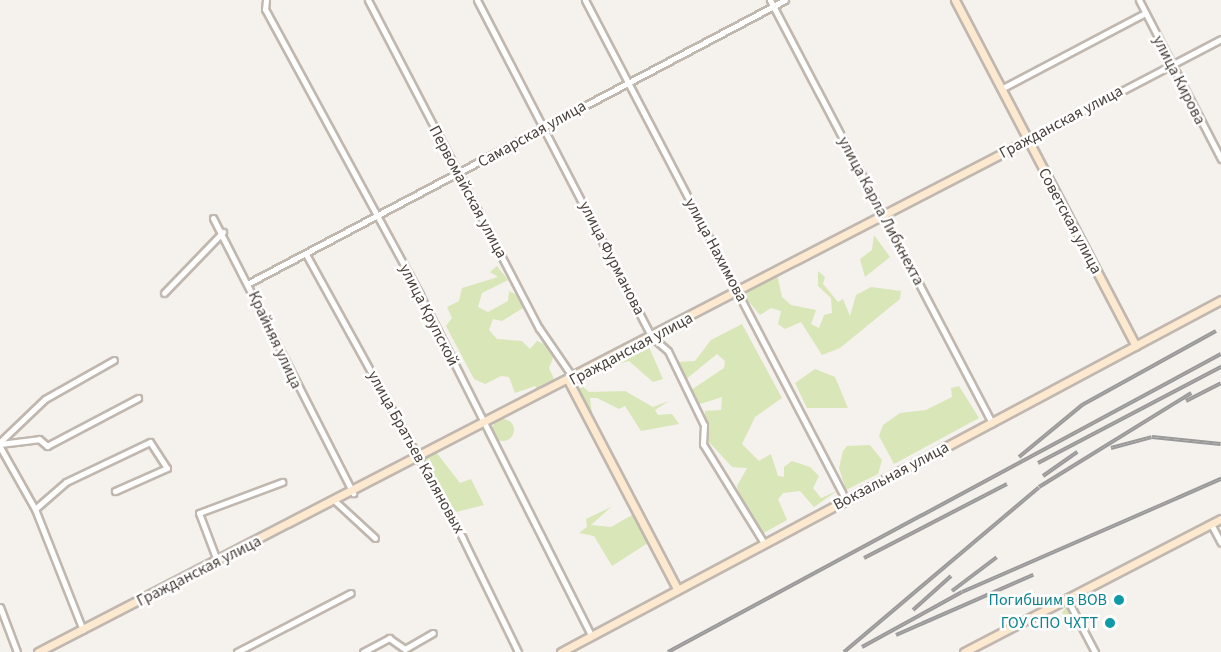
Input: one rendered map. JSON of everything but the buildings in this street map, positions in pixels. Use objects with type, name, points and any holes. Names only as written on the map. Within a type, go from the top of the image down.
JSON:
[{"type":"street","name":"улица Крупской","points":[[266,0],[265,9],[336,146],[348,156],[591,635]]},
{"type":"street","name":"Первомайская улица","points":[[368,0],[539,328],[571,381],[677,589]]},
{"type":"street","name":"улица Фурманова","points":[[477,0],[652,337],[668,351],[704,425],[703,444],[764,543]]},
{"type":"street","name":"улица Нахимова","points":[[585,0],[739,291],[846,500]]},
{"type":"street","name":"Самарская улица","points":[[249,283],[307,256],[360,222],[379,216],[458,175],[771,3],[785,0]]},
{"type":"street","name":"Советская улица","points":[[955,0],[1136,346]]},
{"type":"street","name":"улица Кирова","points":[[1138,0],[1221,159]]},
{"type":"street","name":"улица Карла Либкнехта","points":[[771,3],[885,214],[992,423]]},
{"type":"street","points":[[1001,89],[1145,12]]},
{"type":"street","name":"Гражданская улица","points":[[38,652],[218,563],[571,381],[1221,39]]},
{"type":"street","name":"Крайняя улица","points":[[213,218],[223,232],[249,283],[291,380],[353,493]]},
{"type":"street","points":[[165,293],[223,232]]},
{"type":"street","name":"улица Братьев Каляновых","points":[[307,256],[418,458],[518,652]]},
{"type":"street","name":"Вокзальная улица","points":[[561,652],[1221,300]]},
{"type":"street","points":[[0,444],[45,399],[114,360]]},
{"type":"street","points":[[0,444],[39,440],[47,446],[138,398]]},
{"type":"street","points":[[36,508],[66,482],[150,442],[167,468],[115,491]]},
{"type":"street","points":[[0,444],[36,508],[83,630]]},
{"type":"street","points":[[218,563],[199,513],[282,482]]},
{"type":"street","points":[[336,502],[375,538]]},
{"type":"street","points":[[964,652],[1221,519]]},
{"type":"street","points":[[1211,524],[1221,543]]},
{"type":"street","points":[[237,652],[351,593]]},
{"type":"street","points":[[1067,599],[1095,652]]},
{"type":"street","points":[[0,607],[17,652]]},
{"type":"street","points":[[363,652],[389,638],[405,649],[433,633]]},
{"type":"green space","points":[[874,235],[890,257],[865,277],[860,259],[872,250]]},
{"type":"green space","points":[[497,266],[508,280],[482,293],[478,307],[488,312],[508,301],[509,291],[517,295],[523,308],[502,321],[493,319],[489,330],[497,339],[522,341],[530,349],[537,341],[544,344],[553,358],[549,368],[555,381],[539,392],[535,386],[515,393],[509,377],[501,376],[485,384],[474,379],[446,326],[452,318],[447,307],[459,301],[462,288],[498,277],[490,272]]},
{"type":"green space","points":[[818,271],[825,277],[823,284],[838,302],[843,299],[850,316],[856,295],[871,287],[901,291],[900,299],[840,348],[822,355],[801,322],[785,329],[778,324],[781,311],[771,308],[760,315],[743,295],[777,274],[782,297],[791,305],[816,310],[811,324],[819,328],[824,315],[832,313],[831,298],[818,286]]},
{"type":"green space","points":[[742,324],[782,398],[755,417],[742,444],[759,461],[771,454],[778,476],[784,477],[784,467],[792,461],[810,467],[819,476],[813,488],[821,498],[837,491],[814,507],[800,491],[783,493],[778,499],[787,520],[762,534],[740,497],[737,486],[747,468],[732,467],[707,440],[705,411],[721,410],[722,397],[697,405],[691,390],[724,368],[725,361],[717,354],[685,380],[677,362],[695,361],[711,340]]},
{"type":"green space","points":[[648,345],[663,379],[653,382],[629,361],[606,367]]},
{"type":"green space","points":[[815,369],[835,377],[848,408],[807,408],[795,383]]},
{"type":"green space","points":[[582,386],[589,392],[625,391],[653,407],[669,401],[655,410],[658,415],[672,414],[679,424],[641,431],[625,406],[619,409],[597,398],[590,398],[592,414],[578,389]]},
{"type":"green space","points":[[959,386],[979,418],[894,464],[879,436],[883,425],[900,413],[926,410],[952,397],[951,388]]},
{"type":"green space","points":[[503,419],[511,422],[514,430],[511,438],[503,441],[495,438],[492,430],[495,422]]},
{"type":"green space","points":[[870,445],[882,460],[878,474],[846,490],[839,468],[843,451],[847,446]]},
{"type":"green space","points":[[436,452],[460,483],[471,479],[484,505],[456,512],[428,472],[425,460]]},
{"type":"green space","points":[[611,507],[591,525],[611,527],[632,515],[648,543],[612,566],[594,536],[579,533],[587,527],[586,519]]},
{"type":"green space","points":[[1066,607],[1076,628],[1072,632],[1062,613]]},
{"type":"railway","points":[[1019,457],[1082,405],[1216,331]]},
{"type":"railway","points":[[668,652],[1221,354]]},
{"type":"railway","points":[[1038,463],[1221,367]]},
{"type":"railway","points":[[1186,401],[1221,383]]},
{"type":"railway","points":[[844,652],[1039,487],[1191,393]]},
{"type":"railway","points":[[1111,448],[1152,437],[1221,444]]},
{"type":"railway","points":[[1043,476],[1077,452]]},
{"type":"railway","points":[[862,647],[962,592],[1221,479]]},
{"type":"railway","points":[[864,558],[1007,484]]},
{"type":"railway","points":[[952,591],[997,557]]},
{"type":"railway","points":[[896,635],[1033,575]]},
{"type":"railway","points":[[913,610],[951,576]]},
{"type":"place","name":"Погибшим в ВОВ","points":[[1119,600]]},
{"type":"place","name":"ГОУ СПО ЧХТТ","points":[[1110,623]]}]
